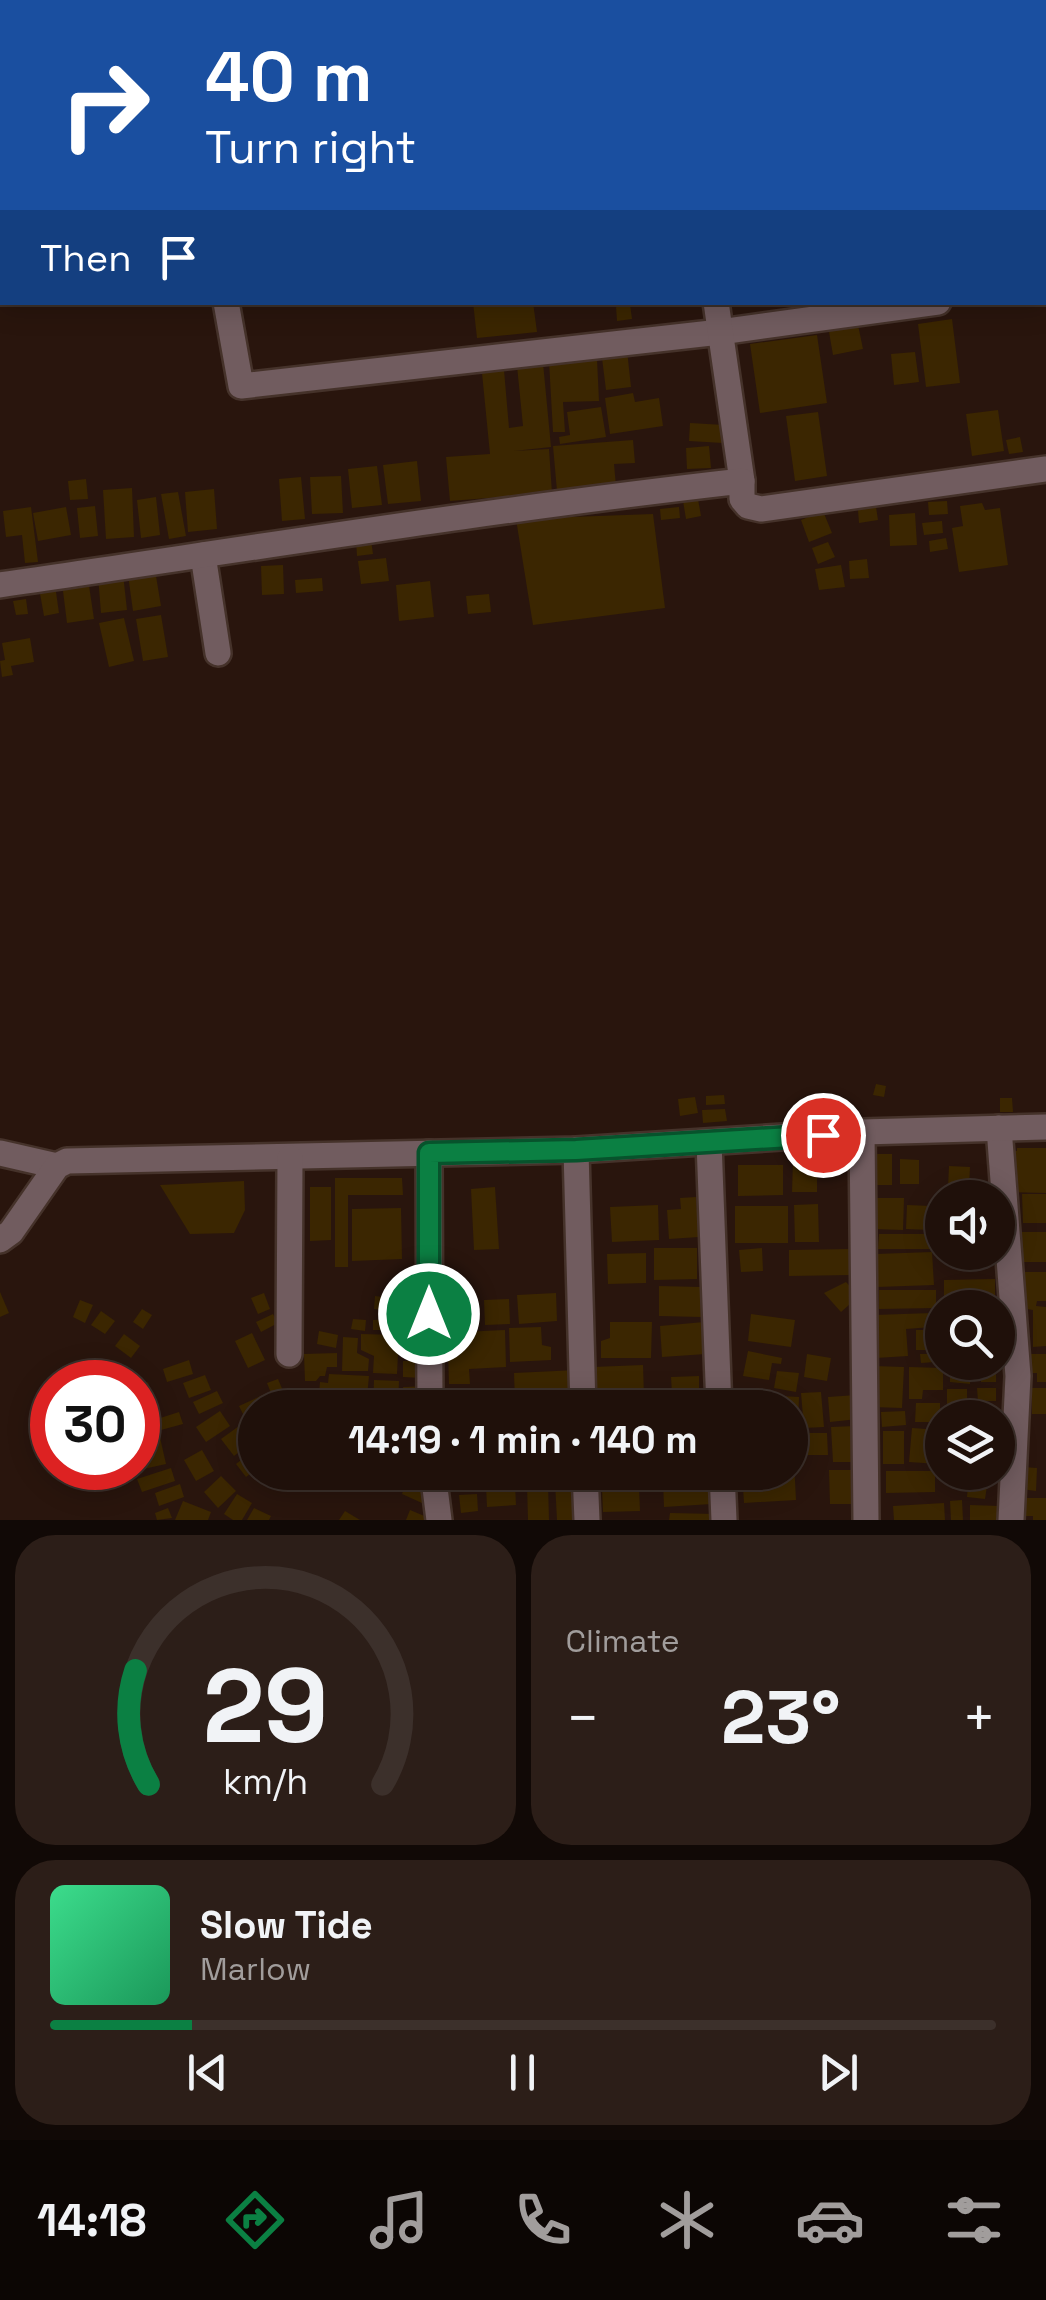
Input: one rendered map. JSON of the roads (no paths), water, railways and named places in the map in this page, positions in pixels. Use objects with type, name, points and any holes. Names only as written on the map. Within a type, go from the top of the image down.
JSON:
[{"type":"street","points":[[227,305],[241,386],[720,332],[916,305]]},
{"type":"street","points":[[716,305],[742,499],[748,506],[762,509],[1046,469]]},
{"type":"street","points":[[0,585],[515,510],[742,482]]},
{"type":"street","points":[[203,556],[218,652]]},
{"type":"street","points":[[0,1240],[11,1232],[57,1166],[67,1162],[576,1150],[862,1132],[1046,1127]]},
{"type":"street","points":[[999,1128],[1018,1376],[1012,1520]]},
{"type":"street","points":[[862,1132],[866,1520]]},
{"type":"street","points":[[709,1142],[718,1390]]},
{"type":"street","points":[[576,1150],[583,1390]]},
{"type":"street","points":[[0,1153],[57,1166]]},
{"type":"street","points":[[429,1153],[430,1390]]},
{"type":"street","points":[[289,1354],[290,1158]]},
{"type":"street","points":[[435,1490],[439,1520]]},
{"type":"street","points":[[586,1490],[587,1520]]},
{"type":"street","points":[[723,1490],[724,1520]]}]
